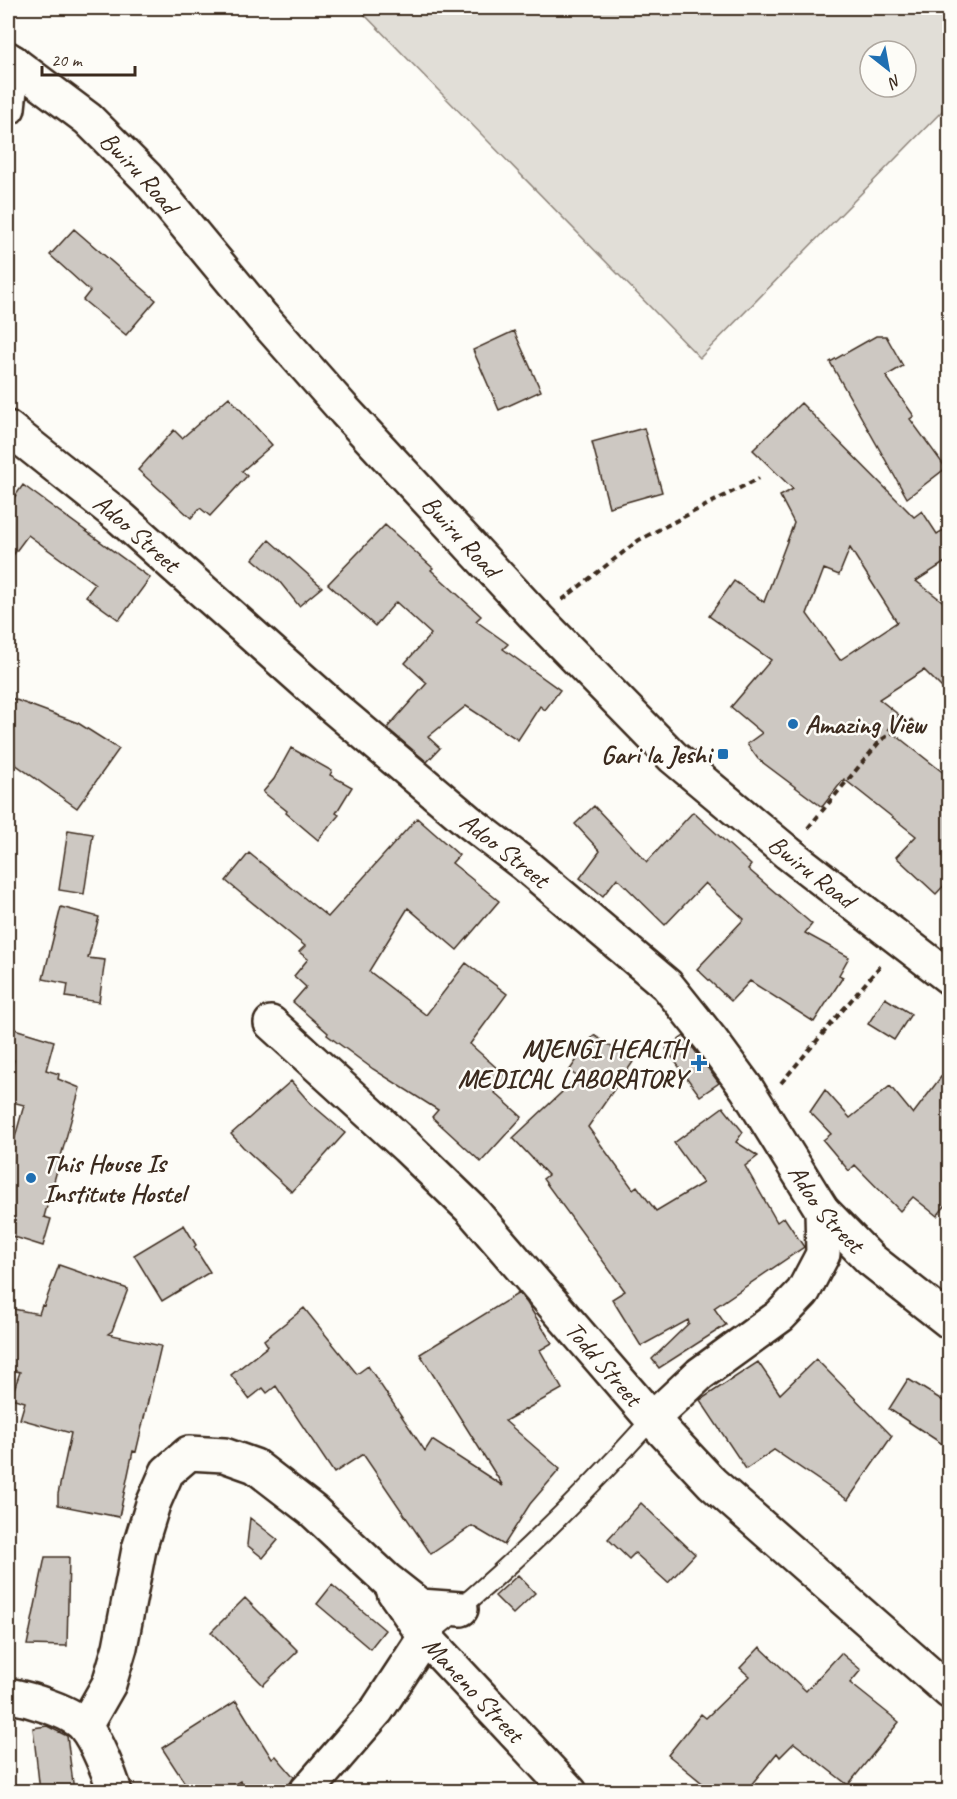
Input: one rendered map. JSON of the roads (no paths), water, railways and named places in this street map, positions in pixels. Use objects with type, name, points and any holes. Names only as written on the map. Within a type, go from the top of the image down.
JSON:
[{"type":"street","points":[[8,108],[10,61]]},
{"type":"street","name":"Bwiru Road","points":[[10,61],[88,119],[147,178],[269,326],[345,411],[538,619],[673,757],[788,853],[950,978]]},
{"type":"street","name":"Adoo Street","points":[[8,428],[122,518],[341,714],[667,985],[747,1089],[822,1210],[870,1259],[950,1322]]},
{"type":"street","name":"Todd Street","points":[[271,1023],[470,1208],[652,1419],[712,1483],[950,1692]]},
{"type":"street","points":[[652,1419],[700,1374],[780,1316],[803,1292],[823,1254],[822,1210]]},
{"type":"street","points":[[85,1726],[109,1684],[120,1647],[139,1549],[153,1504],[167,1472],[189,1453],[224,1455],[255,1466],[312,1510],[387,1580],[420,1606],[461,1609]]},
{"type":"street","name":"Maneno Street","points":[[387,1580],[425,1636],[570,1791]]},
{"type":"street","points":[[306,1791],[377,1710],[425,1636]]},
{"type":"street","points":[[8,1695],[66,1713],[85,1726],[115,1791]]},
{"type":"lane","points":[[425,1636],[461,1609],[586,1492],[652,1419]]},
{"type":"place","name":"Amazing View","points":[[793,724]]},
{"type":"place","name":"Gari la Jeshi","points":[[723,754]]},
{"type":"place","name":"MJENGI HEALTH MEDICAL LABORATORY","points":[[699,1063]]},
{"type":"place","name":"This House Is Institute Hostel","points":[[31,1178]]}]
